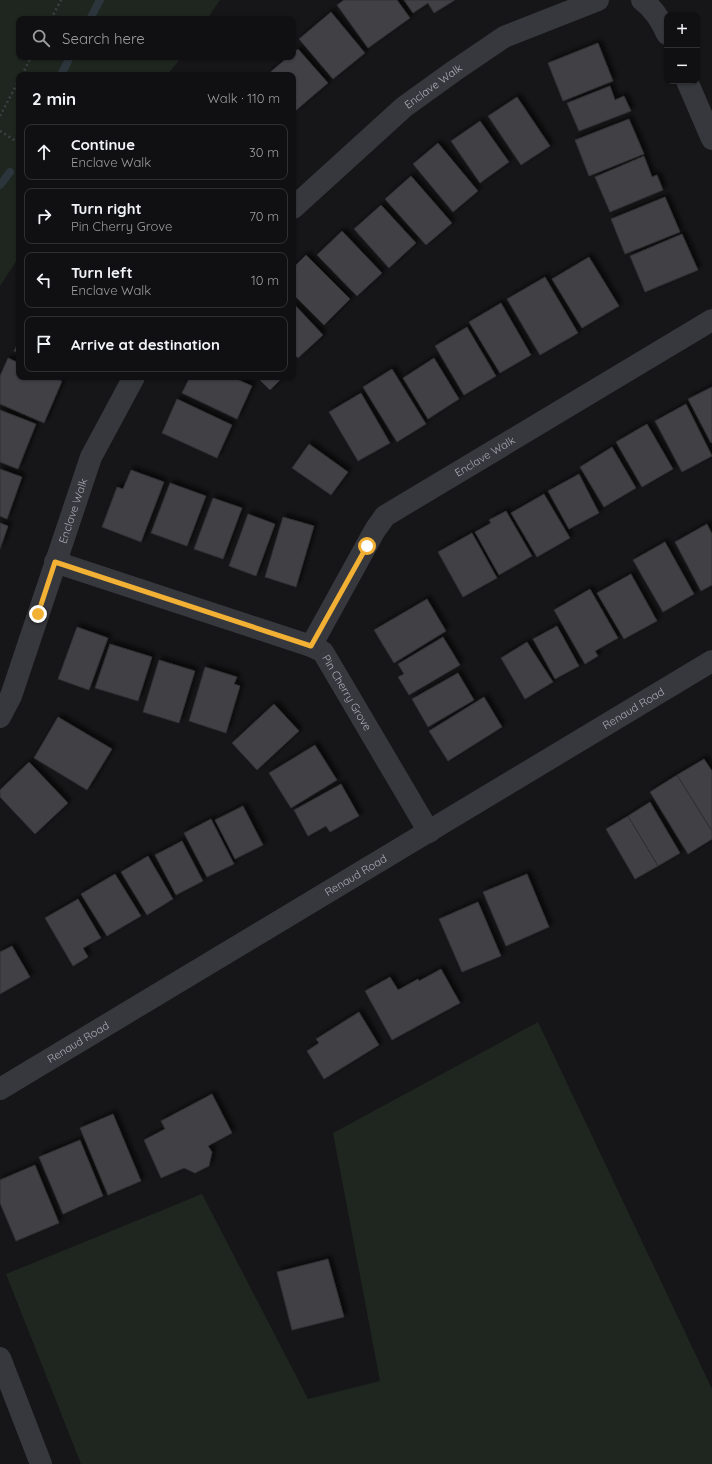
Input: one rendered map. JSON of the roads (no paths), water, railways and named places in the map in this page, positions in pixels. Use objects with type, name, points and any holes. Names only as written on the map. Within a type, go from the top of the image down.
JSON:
[{"type":"street","name":"Enclave Walk","points":[[296,205],[404,107],[504,37],[598,0]]},
{"type":"street","points":[[642,0],[650,6],[664,28]]},
{"type":"street","points":[[688,84],[712,139]]},
{"type":"street","name":"Enclave Walk","points":[[311,646],[375,530],[385,516],[712,320]]},
{"type":"street","name":"Enclave Walk","points":[[0,717],[11,696],[91,457],[132,380]]},
{"type":"street","name":"Pin Cherry Grove","points":[[55,562],[311,646],[323,652],[428,832]]},
{"type":"street","name":"Renaud Road","points":[[0,1089],[712,661]]},
{"type":"street","points":[[0,1358],[41,1464]]},
{"type":"waterway","points":[[92,16],[100,0]]},
{"type":"waterway","points":[[62,72],[68,60]]},
{"type":"waterway","points":[[0,185],[10,172]]}]
